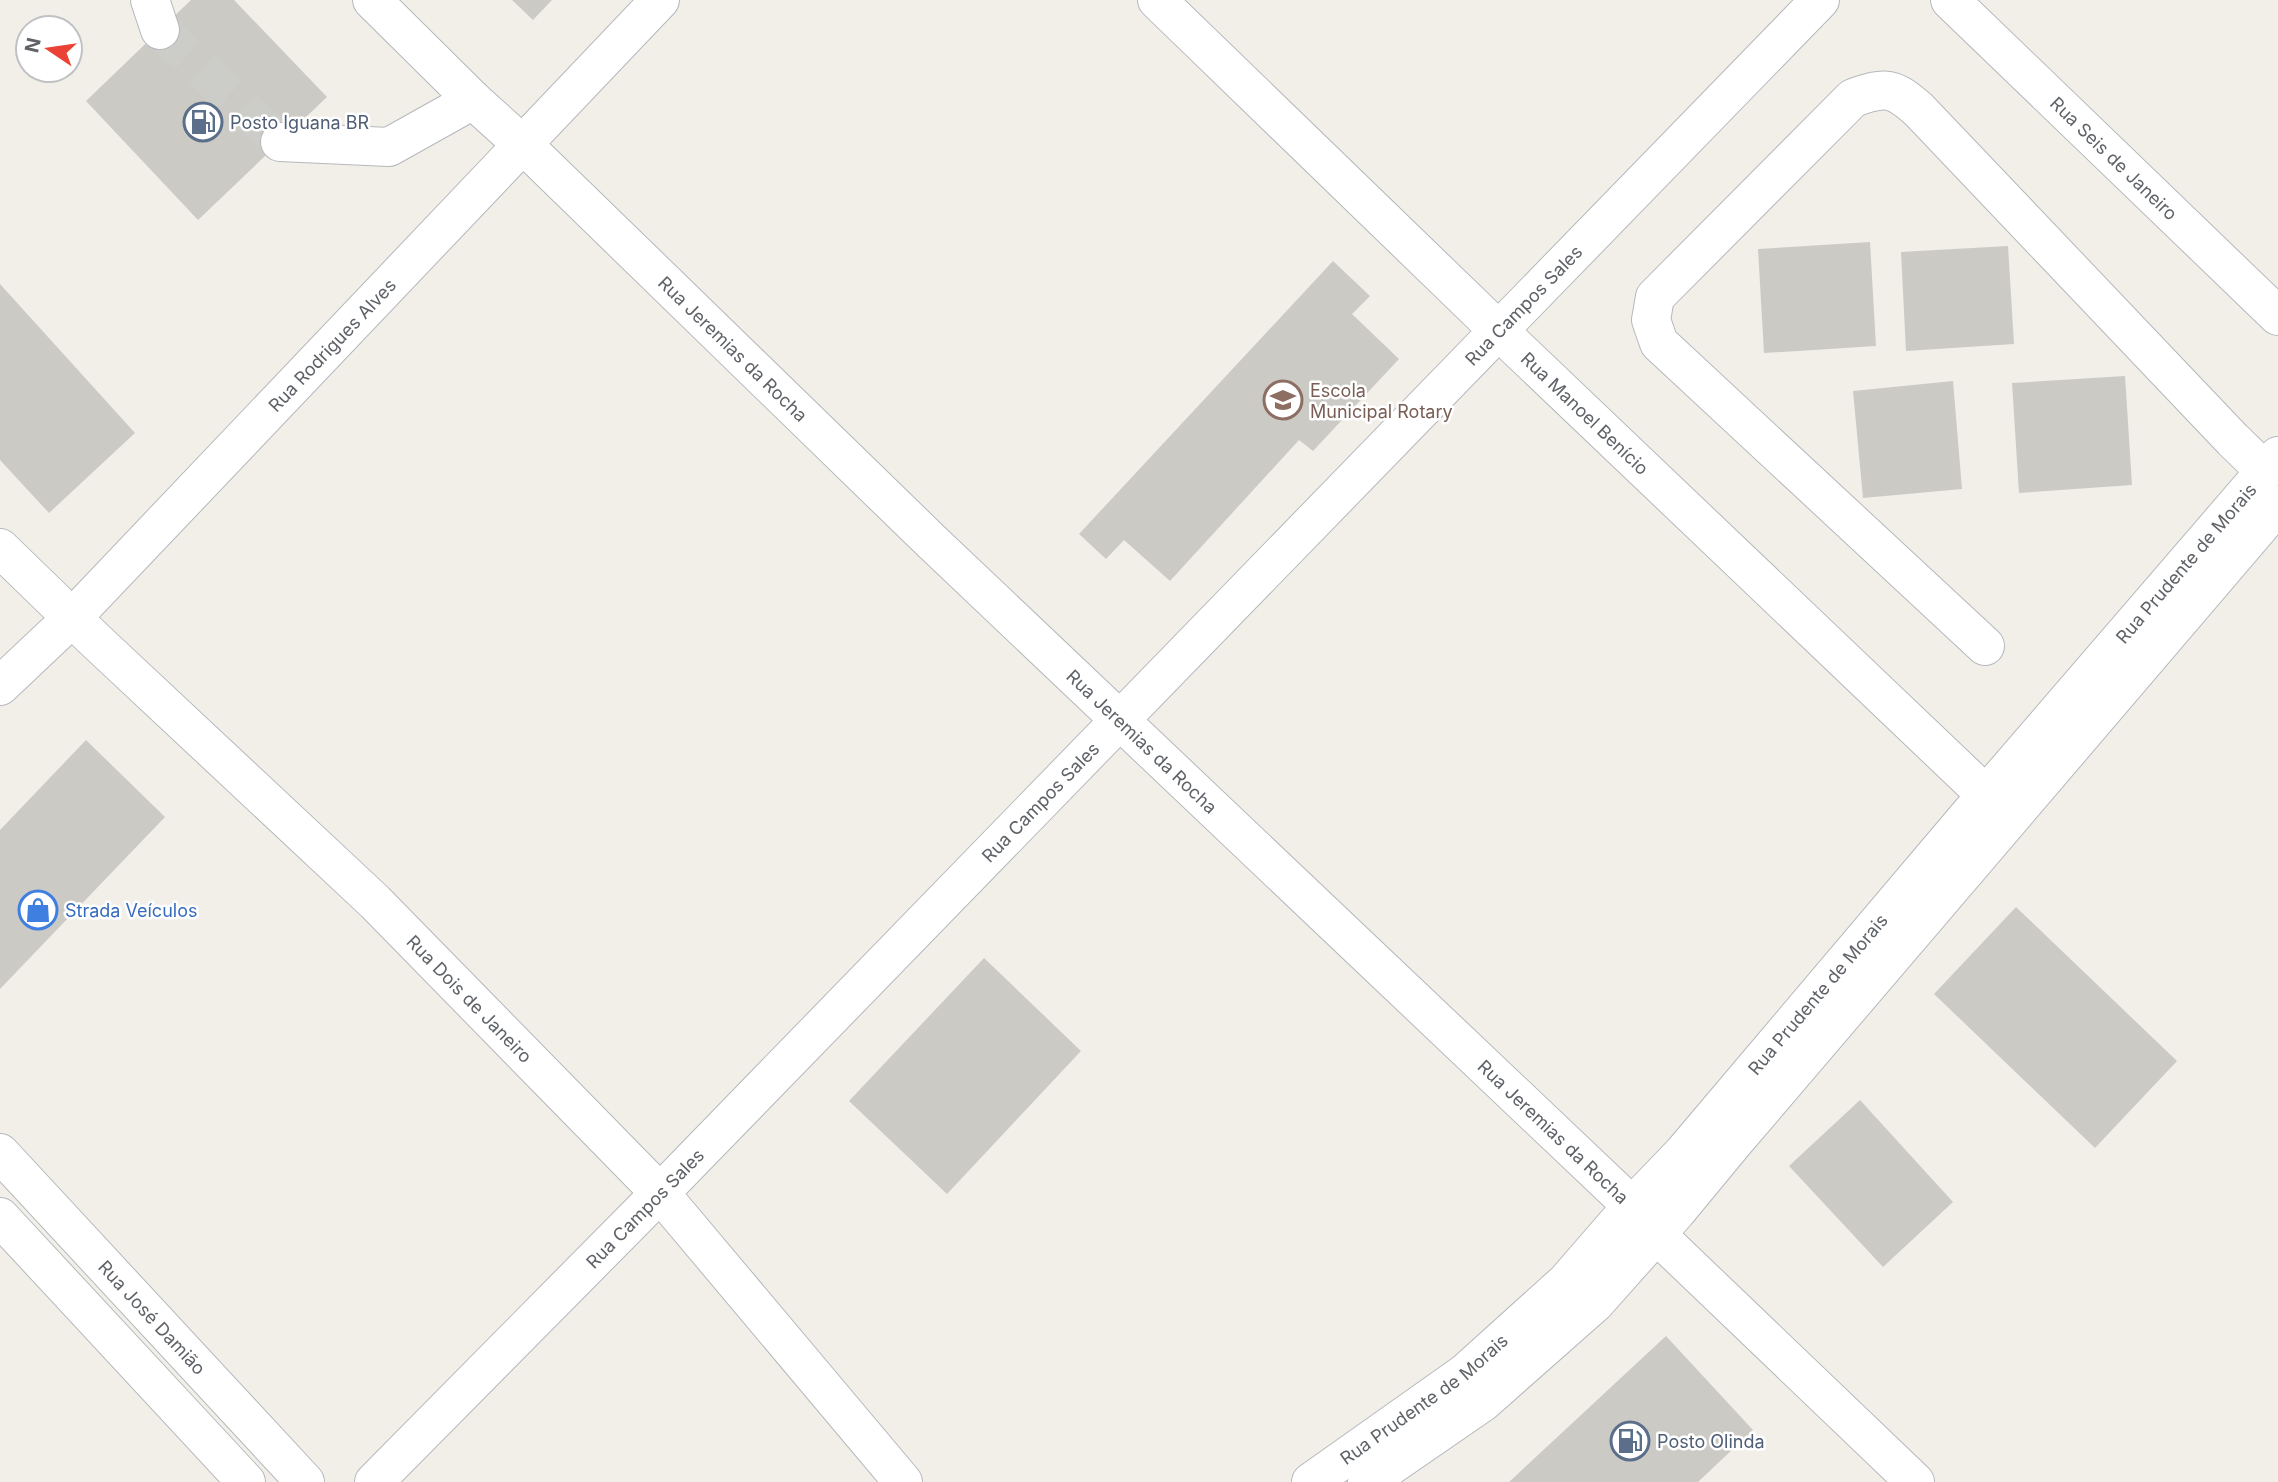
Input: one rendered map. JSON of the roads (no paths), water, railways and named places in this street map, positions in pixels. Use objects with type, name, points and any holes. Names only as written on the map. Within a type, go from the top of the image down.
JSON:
[{"type":"street","name":"Rua Jeremias da Rocha","points":[[372,0],[1119,721],[1632,1206],[1657,1235],[1902,1478]]},
{"type":"street","name":"Rua Rodrigues Alves","points":[[0,686],[73,617],[660,0]]},
{"type":"street","name":"Rua Manoel Benício","points":[[1157,0],[1499,331],[1986,795]]},
{"type":"street","name":"Rua Campos Sales","points":[[374,1482],[660,1193],[1820,0]]},
{"type":"street","name":"Rua Seis de Janeiro","points":[[1950,0],[2278,316]]},
{"type":"street","points":[[1984,646],[1659,343],[1651,320],[1655,297],[1853,98],[1876,89],[1899,93],[1919,110],[2223,430],[2274,477]]},
{"type":"street","points":[[280,142],[389,146],[473,100]]},
{"type":"street","name":"Rua Prudente de Morais","points":[[1311,1482],[1465,1373],[1566,1282],[1632,1206],[1683,1153],[1986,795],[2274,477]]},
{"type":"street","name":"Rua Prudente de Morais","points":[[1367,1482],[1483,1402],[1595,1303],[1657,1235],[2274,477]]},
{"type":"street","name":"Rua Dois de Janeiro","points":[[0,548],[375,902],[660,1193],[903,1482]]},
{"type":"street","name":"Rua José Damião","points":[[0,1153],[305,1482]]},
{"type":"street","points":[[0,1217],[246,1482]]},
{"type":"tunnel","points":[[160,30],[280,142]]},
{"type":"place","name":"Posto Iguana BR","points":[[203,122]]},
{"type":"place","name":"Escola Municipal Rotary","points":[[1283,400]]},
{"type":"place","name":"Strada Veículos","points":[[38,910]]},
{"type":"place","name":"Posto Olinda","points":[[1630,1441]]}]
